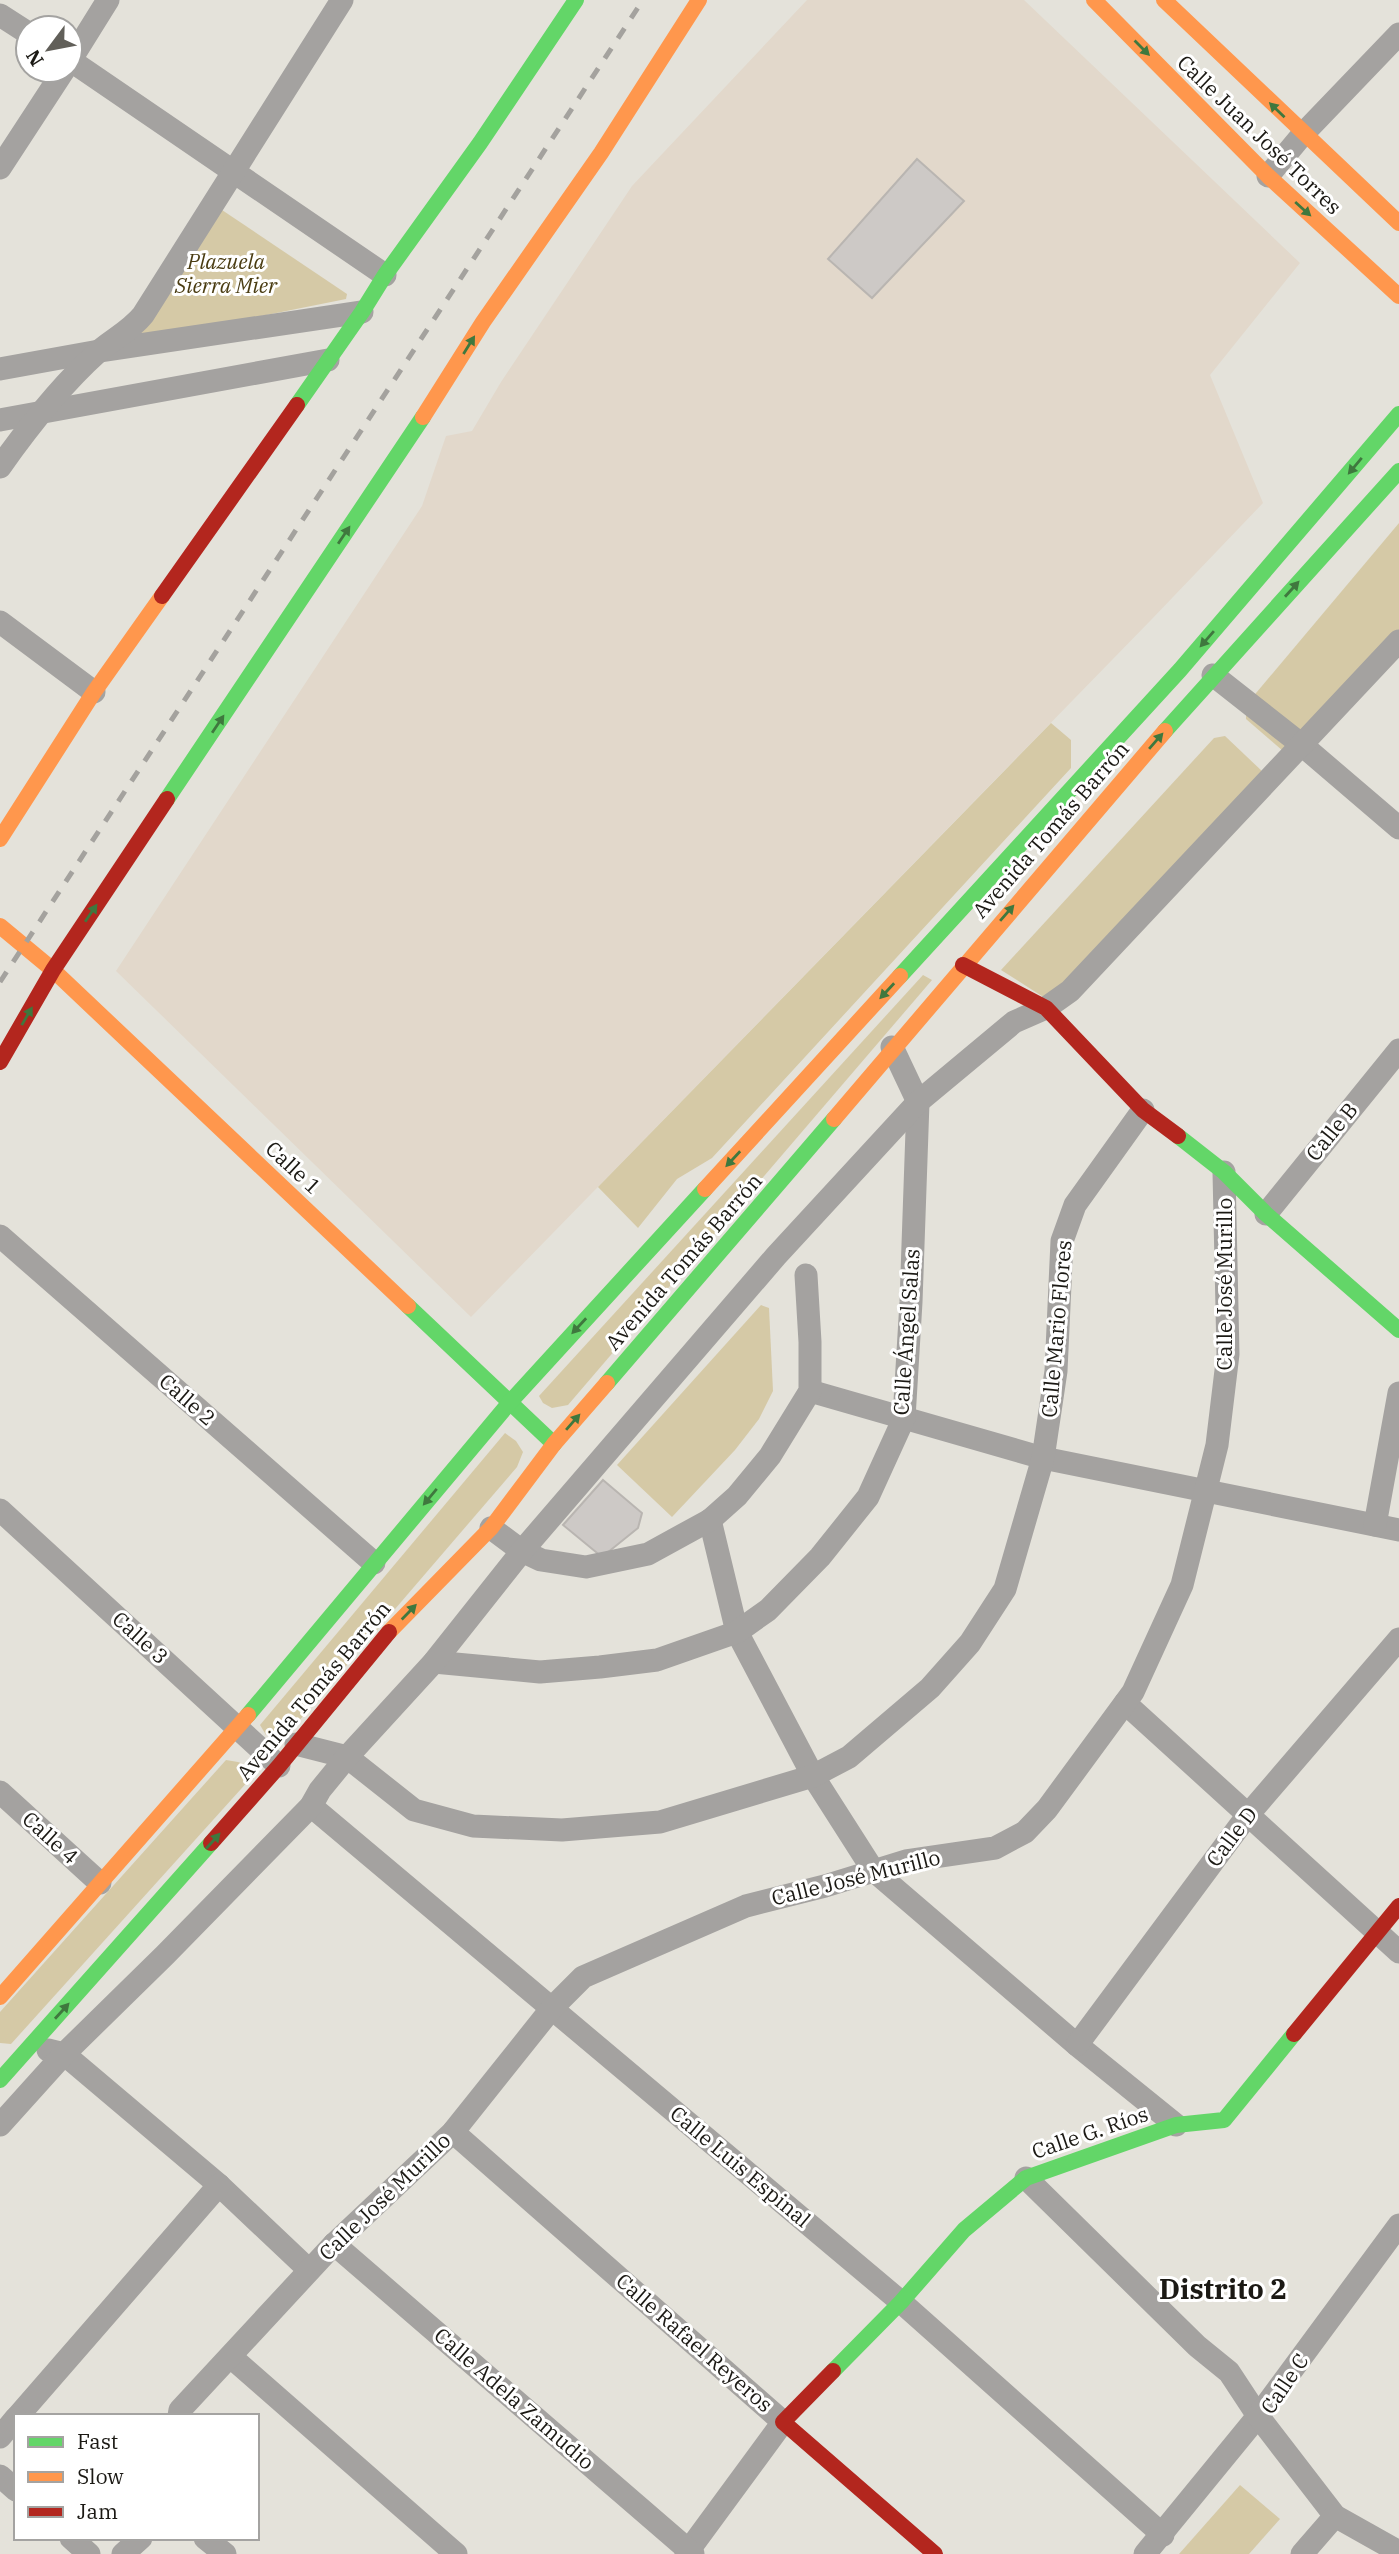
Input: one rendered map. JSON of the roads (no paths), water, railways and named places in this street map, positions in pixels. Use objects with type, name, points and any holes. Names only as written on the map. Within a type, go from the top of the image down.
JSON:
[{"type":"main road","points":[[0,1062],[53,970],[416,427],[483,322],[601,153],[699,0]]},
{"type":"main road","name":"Calle Juan José Torres","points":[[1164,0],[1399,223]]},
{"type":"main road","points":[[0,839],[94,692],[480,143],[571,2]]},
{"type":"main road","name":"Calle Juan José Torres","points":[[1101,2],[1268,176],[1399,296]]},
{"type":"main road","name":"Avenida Tomás Barrón","points":[[0,1997],[237,1727],[511,1401],[1180,670],[1399,414]]},
{"type":"main road","name":"Avenida Tomás Barrón","points":[[2,2075],[31,2046],[279,1766],[384,1637],[491,1528],[554,1444],[760,1208],[963,964],[1213,675],[1399,471]]},
{"type":"main road","name":"Calle 1","points":[[0,926],[53,970],[554,1444]]},
{"type":"main road","points":[[963,964],[1046,1009],[1143,1110],[1224,1172],[1266,1214],[1399,1330]]},
{"type":"main road","name":"Calle G. Ríos","points":[[901,2302],[964,2230],[1026,2178],[1176,2125],[1224,2120],[1399,1906]]},
{"type":"main road","points":[[783,2422],[901,2302]]},
{"type":"main road","name":"Calle Rafael Reyeros","points":[[783,2422],[935,2554]]},
{"type":"street","points":[[84,38],[108,0]]},
{"type":"street","points":[[0,467],[39,412],[99,351],[132,328],[143,315],[342,0]]},
{"type":"street","points":[[1268,176],[1303,134],[1399,34]]},
{"type":"street","points":[[84,69],[385,275]]},
{"type":"street","points":[[0,168],[55,84]]},
{"type":"street","points":[[0,369],[99,351],[362,312]]},
{"type":"street","points":[[0,420],[328,360]]},
{"type":"street","points":[[0,622],[94,692]]},
{"type":"street","points":[[0,2125],[64,2054],[311,1806],[346,1757],[434,1662],[522,1551],[776,1256],[918,1102],[1014,1022],[1046,1009],[1070,991],[1399,640]]},
{"type":"street","points":[[1213,675],[1302,745],[1399,828]]},
{"type":"street","points":[[933,941],[963,964]]},
{"type":"street","name":"Calle Ángel Salas","points":[[434,1662],[540,1672],[600,1667],[657,1660],[737,1632],[768,1609],[820,1557],[868,1497],[904,1418],[911,1302],[918,1102],[892,1047]]},
{"type":"street","name":"Calle B","points":[[1266,1214],[1399,1049]]},
{"type":"street","name":"Calle Mario Flores","points":[[296,1744],[346,1757],[414,1810],[473,1826],[549,1829],[660,1822],[813,1776],[849,1757],[930,1688],[970,1643],[1005,1589],[1043,1458],[1056,1371],[1062,1241],[1075,1205],[1143,1110]]},
{"type":"street","name":"Calle José Murillo","points":[[179,2414],[180,2410],[334,2244],[453,2132],[552,2008],[583,1977],[676,1934],[746,1906],[825,1886],[906,1861],[995,1848],[1025,1832],[1047,1809],[1133,1692],[1182,1585],[1217,1445],[1228,1354],[1224,1172]]},
{"type":"street","name":"Calle 2","points":[[0,1236],[374,1563]]},
{"type":"street","points":[[491,1528],[522,1551],[541,1560],[586,1567],[649,1554],[710,1520],[737,1496],[770,1456],[810,1391],[806,1275]]},
{"type":"street","points":[[810,1391],[1043,1458],[1399,1530]]},
{"type":"street","points":[[1375,1525],[1399,1393]]},
{"type":"street","name":"Calle 3","points":[[0,1510],[279,1766]]},
{"type":"street","points":[[710,1520],[737,1632],[813,1776],[873,1870],[1077,2045],[1176,2125]]},
{"type":"street","name":"Calle D","points":[[1077,2045],[1247,1816],[1399,1639]]},
{"type":"street","points":[[1125,1703],[1399,1952]]},
{"type":"street","name":"Calle 4","points":[[0,1792],[100,1883]]},
{"type":"street","name":"Calle Luis Espinal","points":[[311,1806],[901,2302],[1163,2535]]},
{"type":"street","points":[[31,2046],[64,2054],[219,2185],[309,2270]]},
{"type":"street","name":"Calle Rafael Reyeros","points":[[453,2132],[783,2422]]},
{"type":"street","points":[[1026,2178],[1197,2346],[1229,2372],[1258,2416],[1145,2554]]},
{"type":"street","points":[[20,2414],[219,2185]]},
{"type":"street","name":"Calle C","points":[[1399,2225],[1258,2416],[1335,2516],[1399,2552]]},
{"type":"street","name":"Calle Adela Zamudio","points":[[334,2244],[689,2553]]},
{"type":"street","points":[[231,2357],[456,2554]]},
{"type":"street","points":[[0,2437],[14,2421]]},
{"type":"street","points":[[689,2553],[783,2422]]},
{"type":"street","points":[[0,2476],[14,2488]]},
{"type":"street","points":[[1302,2554],[1335,2516]]},
{"type":"street","points":[[73,2540],[89,2554]]},
{"type":"street","points":[[123,2554],[139,2540]]},
{"type":"street","points":[[208,2540],[225,2554]]},
{"type":"railway","points":[[0,982],[643,0]]},
{"type":"district","name":"Distrito 2","points":[[1223,2289]]},
{"type":"park label","name":"Plazuela Sierra Mier","points":[[226,274]]}]
